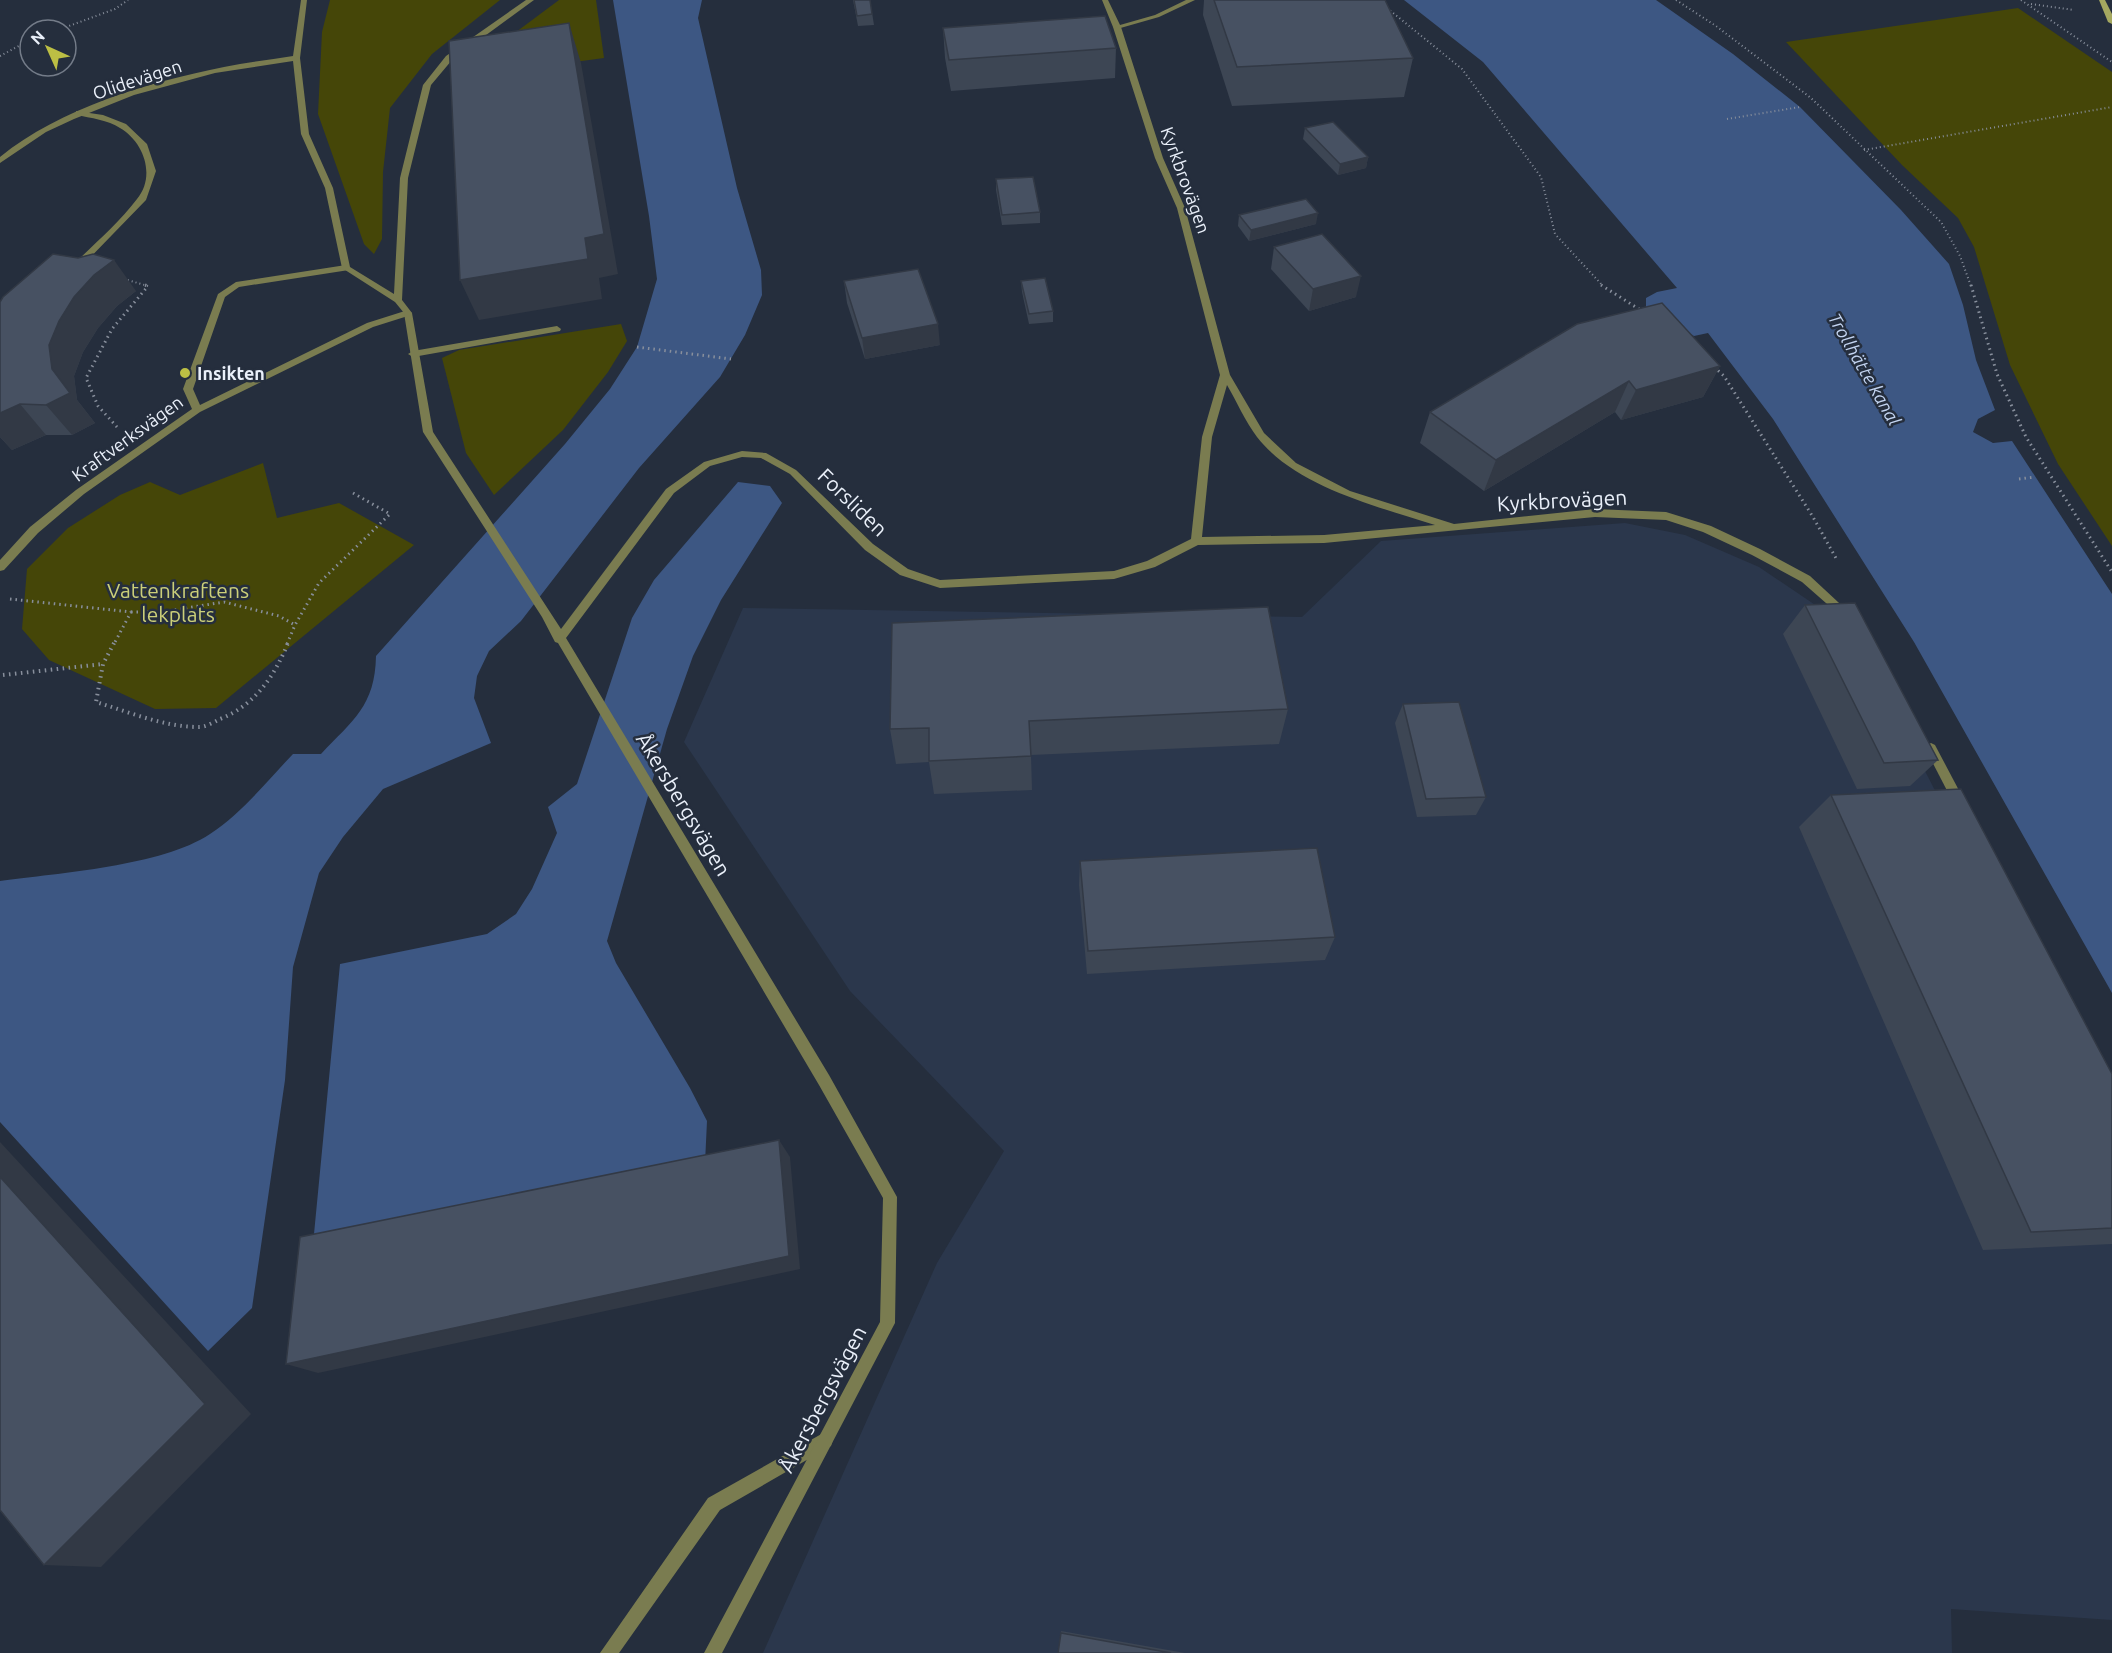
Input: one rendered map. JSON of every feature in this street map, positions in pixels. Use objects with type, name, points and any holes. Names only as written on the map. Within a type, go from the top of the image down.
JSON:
[{"type":"street","points":[[197,410],[370,325],[408,313],[398,300],[346,268],[329,188],[305,134],[297,58],[304,0]]},
{"type":"street","points":[[398,300],[404,178],[427,85],[449,58],[531,0]]},
{"type":"street","name":"Kyrkbrovägen","points":[[1105,0],[1117,27],[1159,158],[1181,208],[1225,375],[1261,435],[1293,465],[1346,493],[1454,528]]},
{"type":"street","points":[[1117,27],[1157,16],[1192,0]]},
{"type":"street","points":[[2102,0],[2112,22]]},
{"type":"street","name":"Olidevägen","points":[[0,161],[43,129],[79,113],[215,71],[297,58]]},
{"type":"street","points":[[66,278],[143,198],[152,171],[143,144],[123,126],[100,117],[79,113]]},
{"type":"street","name":"Kraftverksvägen","points":[[0,567],[34,530],[80,492],[197,410],[188,388],[221,296],[236,285],[346,268]]},
{"type":"street","name":"Åkersbergsvägen","points":[[408,313],[413,354],[428,432],[546,614],[824,1080],[890,1197],[887,1323],[712,1653]]},
{"type":"street","points":[[413,354],[557,329]]},
{"type":"street","points":[[1196,541],[1207,437],[1225,375]]},
{"type":"street","name":"Forsliden","points":[[559,639],[670,491],[707,464],[742,454],[763,455],[793,472],[869,547],[904,572],[940,584],[1114,575],[1151,564],[1196,541]]},
{"type":"street","name":"Kyrkbrovägen","points":[[1196,541],[1324,539],[1595,513],[1666,516],[1707,529],[1806,579],[1850,619]]},
{"type":"street","points":[[1927,740],[1964,813]]},
{"type":"street","points":[[609,1653],[714,1504],[825,1440]]},
{"type":"path","points":[[78,23],[116,9],[128,0]]},
{"type":"path","points":[[1676,0],[1811,98],[1941,222],[1960,256],[1976,300],[1997,374],[2026,437],[2112,572]]},
{"type":"path","points":[[2021,0],[2112,62]]},
{"type":"path","points":[[2027,3],[2080,11]]},
{"type":"path","points":[[1385,7],[1462,69],[1541,177],[1555,234],[1601,285],[1641,311]]},
{"type":"path","points":[[0,56],[18,46]]},
{"type":"path","points":[[1727,119],[1800,107]]},
{"type":"path","points":[[1864,150],[2112,107]]},
{"type":"path","points":[[119,278],[148,286],[115,322],[99,348],[86,378],[98,406],[116,427],[128,424]]},
{"type":"path","points":[[637,347],[731,358]]},
{"type":"path","points":[[1707,361],[1724,376],[1824,536],[1855,593],[1850,619]]},
{"type":"path","points":[[2019,479],[2035,477]]},
{"type":"path","points":[[131,612],[103,664],[96,702],[164,722],[201,727],[238,711],[263,690],[280,663],[295,625],[319,583],[390,514],[353,493]]},
{"type":"path","points":[[0,598],[131,612],[161,612],[224,602],[279,616],[295,625]]},
{"type":"path","points":[[3,675],[103,664]]},
{"type":"shaded area","points":[[1625,523],[1685,535],[1759,567],[1833,617],[1870,664],[1944,808],[2112,1152],[2112,1620],[1951,1609],[1952,1653],[763,1653],[937,1263],[1004,1151],[850,991],[684,742],[743,608],[1302,617],[1381,541]]},
{"type":"green space","points":[[330,0],[500,0],[432,54],[390,108],[383,172],[382,239],[374,254],[364,244],[318,114],[322,32]]},
{"type":"green space","points":[[559,0],[596,0],[604,58],[470,76],[460,74]]},
{"type":"green space","points":[[2018,8],[2112,72],[2112,546],[2058,464],[2010,365],[1974,247],[1958,218],[1902,165],[1786,42]]},
{"type":"green space","points":[[621,324],[627,341],[608,372],[563,430],[494,495],[466,453],[442,358],[459,350]]},
{"type":"green space","name":"Vattenkraftens lekplats","points":[[263,463],[277,518],[339,503],[414,545],[216,708],[155,709],[49,660],[22,629],[27,569],[68,528],[120,495],[150,482],[180,495]]},
{"type":"water","points":[[613,0],[702,0],[698,18],[737,188],[761,270],[762,295],[745,335],[720,377],[639,468],[521,621],[489,651],[477,676],[474,698],[491,743],[383,789],[343,837],[319,873],[293,967],[285,1080],[252,1308],[208,1351],[0,1122],[0,881],[109,867],[165,854],[190,845],[222,826],[293,754],[321,754],[352,721],[367,700],[375,673],[376,656],[565,444],[610,389],[637,347],[657,279],[649,216]]},
{"type":"water","name":"Trollhätte kanal","points":[[1404,0],[1656,0],[1733,54],[1800,107],[1901,210],[1949,264],[1963,305],[1976,360],[1995,410],[1978,419],[1973,432],[1993,443],[2012,441],[2112,594],[2112,993],[1914,642],[1773,419],[1708,333],[1694,336],[1646,307],[1646,298],[1657,292],[1677,288],[1483,62]]},
{"type":"water","points":[[738,482],[770,486],[782,503],[721,600],[693,656],[667,729],[607,941],[616,963],[707,1121],[705,1163],[314,1234],[340,964],[487,934],[516,914],[532,889],[557,833],[548,807],[577,784],[632,618],[654,580]]},
{"type":"building","points":[[854,0],[870,0],[872,14],[857,16]]},
{"type":"building","points":[[1214,0],[1385,0],[1413,58],[1237,67]]},
{"type":"building","points":[[1105,16],[1116,48],[949,60],[943,28]]},
{"type":"building","points":[[569,23],[604,234],[585,238],[588,259],[460,280],[449,41]]},
{"type":"building","points":[[1333,122],[1368,157],[1340,164],[1305,128]]},
{"type":"building","points":[[1033,177],[1040,212],[1002,215],[996,179]]},
{"type":"building","points":[[1306,199],[1318,213],[1251,230],[1239,215]]},
{"type":"building","points":[[1322,234],[1361,276],[1313,289],[1274,247]]},
{"type":"building","points":[[53,254],[78,258],[93,254],[114,260],[94,275],[74,297],[59,321],[49,345],[52,369],[70,393],[46,405],[20,404],[0,413],[0,302]]},
{"type":"building","points":[[918,269],[938,324],[862,338],[844,281]]},
{"type":"building","points":[[1045,278],[1053,311],[1029,314],[1021,281]]},
{"type":"building","points":[[1662,303],[1720,366],[1636,390],[1629,381],[1496,460],[1430,412],[1577,324]]},
{"type":"building","points":[[1855,603],[1938,760],[1884,763],[1805,605]]},
{"type":"building","points":[[1268,607],[1288,709],[1029,721],[1031,756],[929,761],[929,728],[890,729],[892,623]]},
{"type":"building","points":[[1459,702],[1486,797],[1426,799],[1403,704]]},
{"type":"building","points":[[1961,789],[2112,1074],[2112,1228],[2031,1232],[1831,795]]},
{"type":"building","points":[[1317,848],[1335,937],[1088,951],[1080,861]]},
{"type":"building","points":[[779,1140],[789,1256],[286,1364],[300,1237]]},
{"type":"building","points":[[0,1177],[205,1404],[44,1565],[0,1510]]},
{"type":"building","points":[[1061,1633],[1171,1653],[1058,1653]]},
{"type":"place","name":"Insikten","points":[[185,373]]}]
